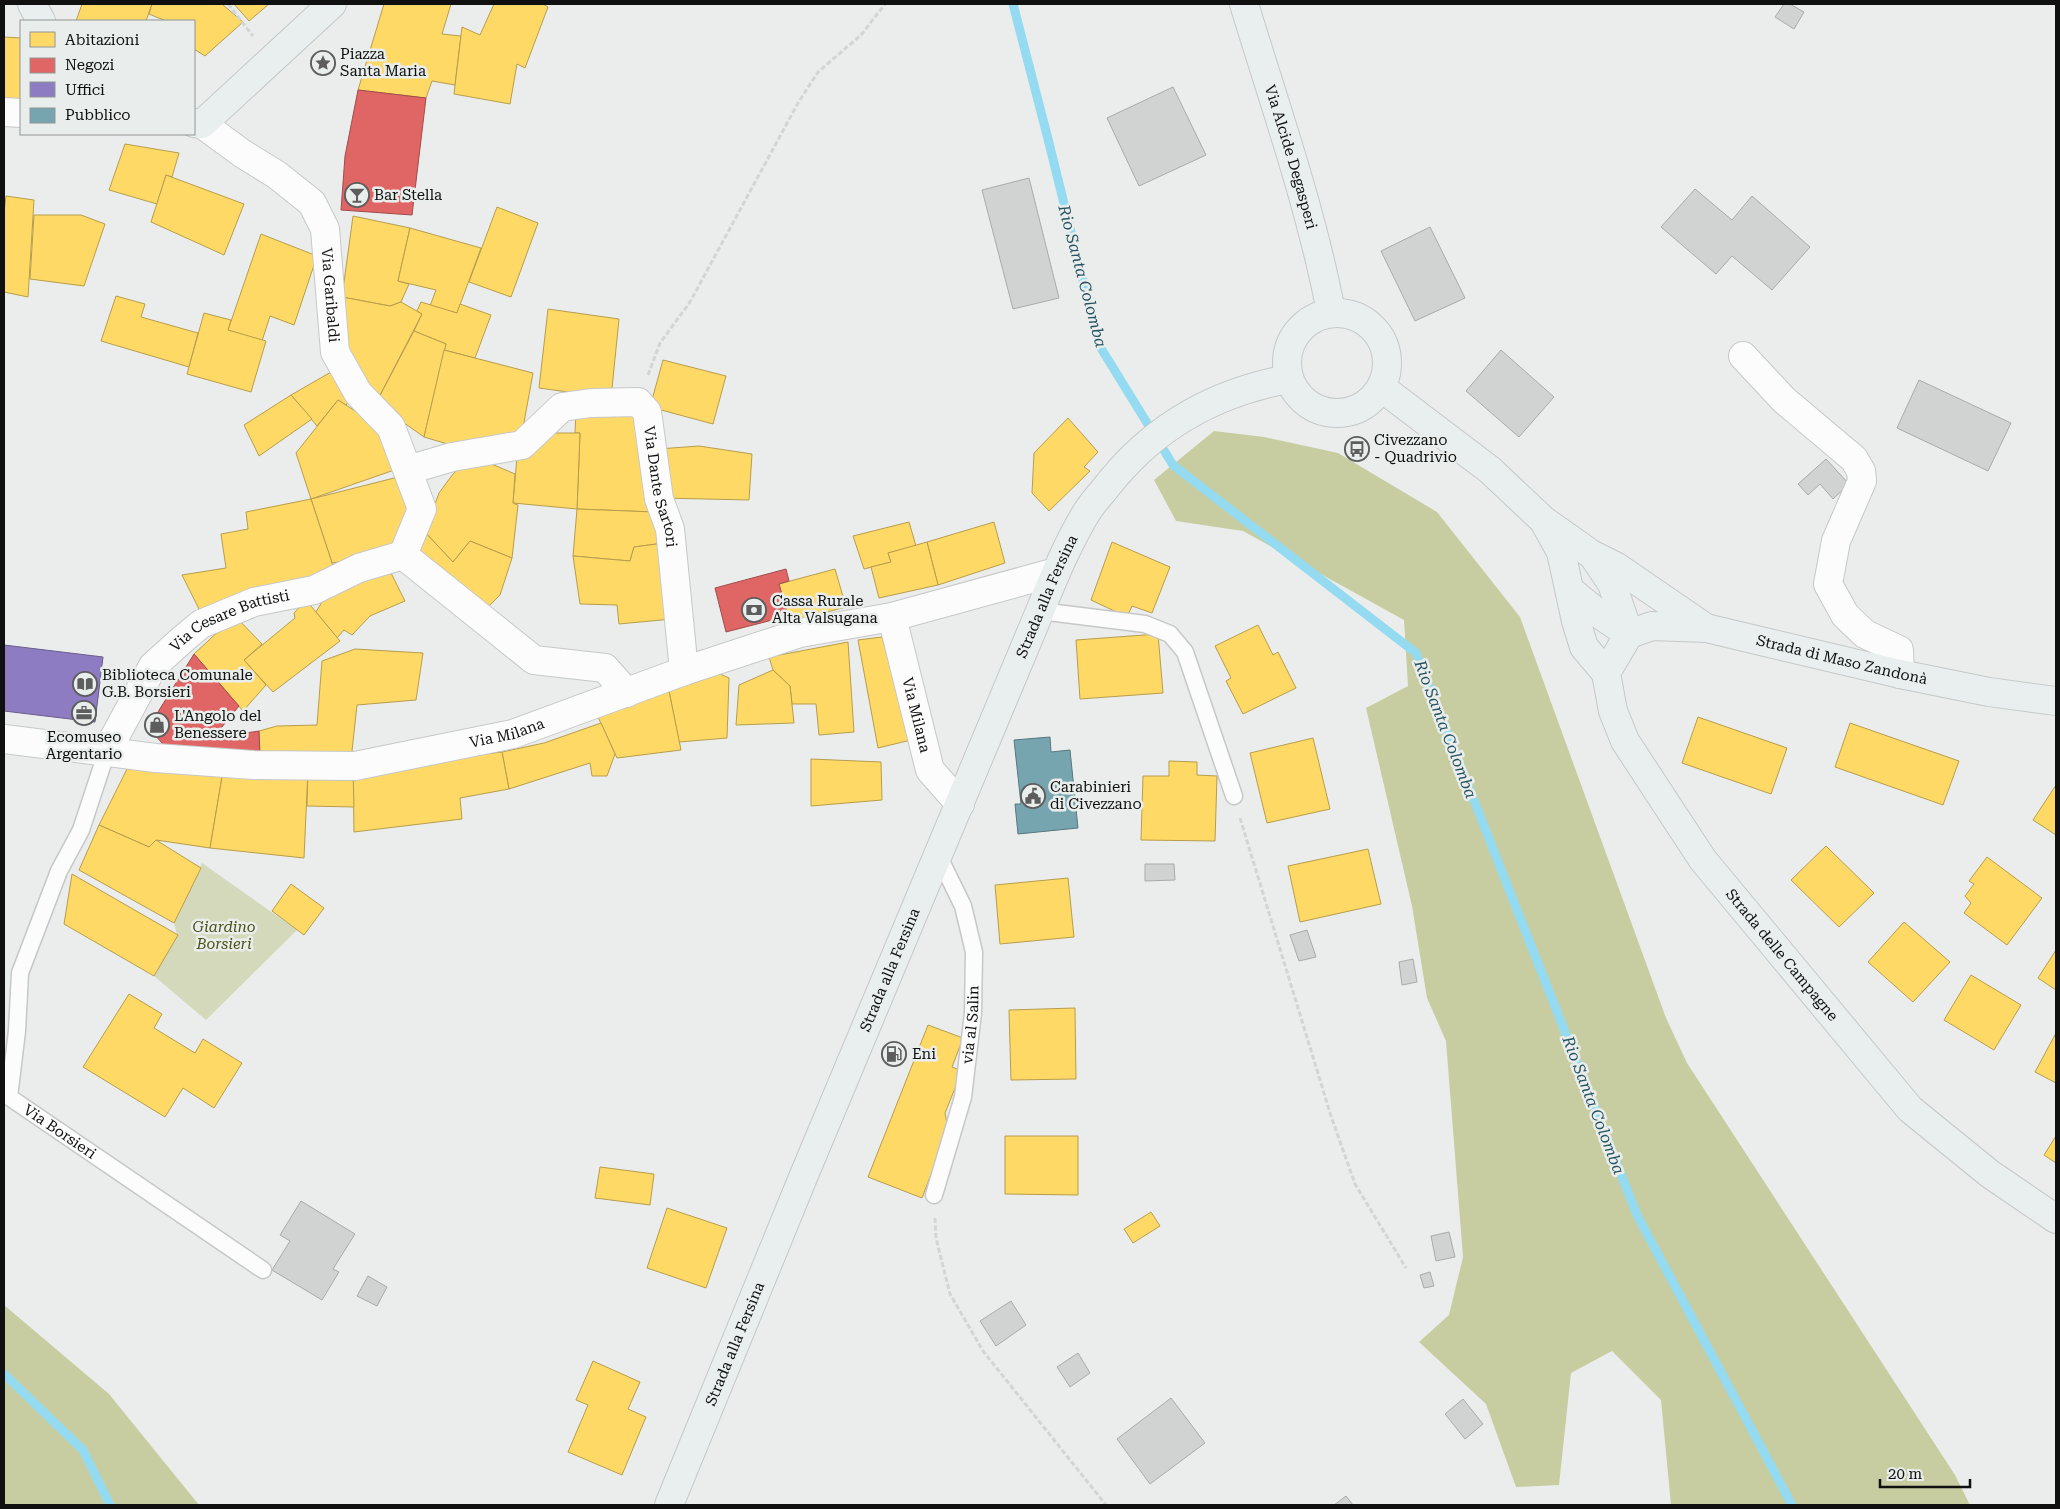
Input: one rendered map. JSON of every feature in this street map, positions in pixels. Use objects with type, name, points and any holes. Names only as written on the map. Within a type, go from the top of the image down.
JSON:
[{"type":"street","points":[[32,4],[40,20]]},
{"type":"street","points":[[198,124],[263,68],[332,4]]},
{"type":"street","name":"Via Alcide Degasperi","points":[[1244,4],[1307,210],[1323,270],[1331,312]]},
{"type":"street","points":[[4,112],[20,113]]},
{"type":"street","name":"Via Garibaldi","points":[[198,124],[277,176],[312,203],[325,229],[335,352],[358,393],[390,426],[422,509],[403,555]]},
{"type":"street","points":[[1331,312],[1359,316],[1380,334],[1388,361],[1382,388],[1366,405],[1344,414],[1321,412],[1301,400],[1288,379],[1286,357],[1294,335],[1310,319],[1331,312]]},
{"type":"street","points":[[1743,356],[1784,400],[1854,458],[1861,471],[1862,481],[1836,541],[1828,584],[1844,615],[1865,634],[1899,650],[1900,674]]},
{"type":"street","name":"Strada alla Fersina","points":[[669,1505],[804,1175],[1056,572],[1086,514],[1137,450],[1177,421],[1205,405],[1252,388],[1288,379]]},
{"type":"street","points":[[1382,388],[1490,470],[1543,520],[1591,554],[1617,567],[1706,628]]},
{"type":"street","points":[[408,470],[452,457],[522,445],[562,407],[591,403],[638,402]]},
{"type":"street","name":"Via Dante Sartori","points":[[638,402],[647,412],[659,499],[670,529],[684,671]]},
{"type":"street","points":[[1543,520],[1561,552],[1584,647],[1606,673],[1629,634],[1612,584],[1591,554]]},
{"type":"street","points":[[403,555],[534,660],[605,668],[628,693]]},
{"type":"street","name":"Via Cesare Battisti","points":[[107,751],[154,666],[183,638],[201,624],[254,602],[314,590],[359,568],[403,555]]},
{"type":"street","name":"Via Milana","points":[[4,739],[156,758],[228,763],[355,766],[513,734],[684,671],[800,633],[892,617],[1056,572]]},
{"type":"street","points":[[1571,591],[1598,614],[1629,634]]},
{"type":"street","name":"Via Milana","points":[[892,617],[930,770],[960,804]]},
{"type":"street","name":"Strada di Maso Zandonà","points":[[1629,634],[1652,626],[1706,628],[1900,674],[1990,692],[2056,701]]},
{"type":"street","name":"Strada delle Campagne","points":[[1606,673],[1613,711],[1625,741],[1703,860],[1910,1109],[1990,1174],[2056,1219]]},
{"type":"lane","points":[[1040,611],[1145,624],[1170,634],[1185,652],[1234,796]]},
{"type":"lane","name":"Via Borsieri","points":[[107,751],[81,830],[59,870],[20,973],[17,1031],[9,1097],[263,1270]]},
{"type":"lane","name":"via al Salin","points":[[934,1195],[964,1098],[973,1013],[974,952],[963,906],[938,856]]},
{"type":"path","points":[[228,4],[253,35],[263,68]]},
{"type":"path","points":[[638,402],[660,343],[690,302],[798,103],[818,72],[861,35],[885,4]]},
{"type":"path","points":[[1234,796],[1331,1116],[1355,1184],[1406,1268]]},
{"type":"path","points":[[934,1195],[936,1238],[950,1294],[983,1351],[1106,1505]]},
{"type":"green space","points":[[1214,431],[1264,437],[1338,453],[1437,512],[1520,617],[1666,1018],[1687,1063],[1955,1475],[1970,1505],[1671,1505],[1661,1400],[1612,1351],[1571,1373],[1559,1485],[1516,1487],[1486,1404],[1419,1342],[1449,1315],[1463,1257],[1446,1041],[1427,998],[1412,906],[1366,708],[1408,686],[1404,620],[1243,531],[1176,521],[1154,480]]},
{"type":"green space","name":"Giardino Borsieri","points":[[202,863],[297,930],[206,1020],[154,976],[177,935],[174,923]]},
{"type":"green space","points":[[4,1305],[109,1394],[199,1505],[4,1505]]},
{"type":"building: Abitazioni","points":[[82,4],[152,4],[146,20],[76,20]]},
{"type":"building: Abitazioni","points":[[152,4],[222,4],[243,22],[205,56],[195,50],[195,20],[164,20],[149,14]]},
{"type":"building: Abitazioni","points":[[234,4],[269,4],[249,21]]},
{"type":"building: Abitazioni","points":[[384,4],[451,4],[442,34],[461,36],[455,85],[432,81],[426,98],[358,90]]},
{"type":"building: Abitazioni","points":[[494,4],[543,4],[548,7],[525,68],[517,64],[510,104],[454,94],[462,27],[480,35]]},
{"type":"building: Abitazioni","points":[[4,37],[20,38],[20,99],[4,98]]},
{"type":"building: Abitazioni","points":[[125,144],[179,153],[172,177],[166,175],[157,204],[109,190]]},
{"type":"building: Abitazioni","points":[[166,175],[244,204],[224,255],[151,222]]},
{"type":"building: Abitazioni","points":[[6,196],[34,200],[28,297],[4,292],[4,213]]},
{"type":"building: Abitazioni","points":[[497,207],[538,223],[511,297],[469,282]]},
{"type":"building: Abitazioni","points":[[34,215],[81,215],[105,224],[84,286],[30,279]]},
{"type":"building: Abitazioni","points":[[353,216],[410,228],[398,281],[409,284],[401,302],[390,306],[342,297]]},
{"type":"building: Abitazioni","points":[[410,228],[481,248],[457,313],[430,306],[436,290],[398,281]]},
{"type":"building: Abitazioni","points":[[261,234],[317,256],[294,325],[270,316],[262,341],[228,330]]},
{"type":"building: Abitazioni","points":[[116,296],[145,304],[141,317],[198,333],[189,367],[101,341]]},
{"type":"building: Abitazioni","points":[[342,297],[390,306],[401,302],[422,314],[376,403],[343,353]]},
{"type":"building: Abitazioni","points":[[421,302],[457,313],[460,304],[491,315],[475,358],[444,350],[446,344],[414,331],[422,314],[417,311]]},
{"type":"building: Abitazioni","points":[[548,309],[619,319],[611,398],[539,388]]},
{"type":"building: Abitazioni","points":[[204,313],[231,320],[228,330],[266,341],[251,392],[187,374]]},
{"type":"building: Abitazioni","points":[[414,331],[446,344],[424,437],[376,403]]},
{"type":"building: Abitazioni","points":[[444,350],[533,373],[521,439],[464,449],[424,437]]},
{"type":"building: Abitazioni","points":[[663,360],[726,376],[713,424],[650,407]]},
{"type":"building: Abitazioni","points":[[338,368],[354,396],[346,405],[338,400],[317,426],[291,395]]},
{"type":"building: Abitazioni","points":[[291,395],[312,419],[259,456],[244,425]]},
{"type":"building: Abitazioni","points":[[338,400],[385,430],[400,468],[311,499],[296,453]]},
{"type":"building: Abitazioni","points":[[637,409],[654,512],[577,509],[580,433],[575,433],[576,411]]},
{"type":"building: Abitazioni","points":[[1068,418],[1098,452],[1084,467],[1090,471],[1049,511],[1032,493],[1034,453]]},
{"type":"building: Abitazioni","points":[[545,433],[580,433],[577,509],[513,503],[518,445]]},
{"type":"building: Abitazioni","points":[[699,446],[752,454],[749,500],[662,498],[658,449]]},
{"type":"building: Abitazioni","points":[[473,456],[515,474],[513,503],[518,505],[512,558],[470,541],[453,562],[421,528],[432,512],[439,493],[453,474]]},
{"type":"building: Abitazioni","points":[[402,476],[415,515],[405,538],[381,555],[332,563],[311,499]]},
{"type":"building: Abitazioni","points":[[311,499],[336,575],[203,617],[182,575],[226,568],[221,534],[248,529],[246,512]]},
{"type":"building: Abitazioni","points":[[577,509],[654,512],[664,543],[634,547],[630,561],[573,556]]},
{"type":"building: Abitazioni","points":[[909,522],[916,546],[888,553],[891,562],[864,569],[853,536]]},
{"type":"building: Abitazioni","points":[[994,522],[1005,563],[938,585],[927,542]]},
{"type":"building: Abitazioni","points":[[421,528],[453,562],[470,541],[512,558],[500,595],[483,612],[411,548]]},
{"type":"building: Abitazioni","points":[[927,542],[938,585],[879,598],[871,567],[891,562],[888,553]]},
{"type":"building: Abitazioni","points":[[1112,542],[1170,567],[1152,613],[1132,606],[1127,617],[1091,600]]},
{"type":"building: Abitazioni","points":[[664,543],[672,619],[619,624],[617,605],[580,604],[573,556],[630,561],[634,547]]},
{"type":"building: Abitazioni","points":[[386,563],[405,601],[370,616],[352,635],[344,630],[337,638],[316,612],[332,585]]},
{"type":"building: Abitazioni","points":[[835,569],[846,607],[789,622],[779,584]]},
{"type":"building: Abitazioni","points":[[306,600],[340,641],[273,692],[244,660],[295,618],[294,613]]},
{"type":"building: Abitazioni","points":[[235,616],[262,644],[244,660],[266,685],[243,711],[194,654]]},
{"type":"building: Abitazioni","points":[[1258,625],[1273,655],[1278,652],[1296,688],[1243,714],[1226,681],[1231,678],[1215,646]]},
{"type":"building: Abitazioni","points":[[1158,634],[1163,693],[1080,699],[1076,640]]},
{"type":"building: Abitazioni","points":[[882,637],[911,740],[878,748],[858,640]]},
{"type":"building: Abitazioni","points":[[848,642],[854,732],[819,735],[816,704],[792,704],[790,686],[773,670],[769,657]]},
{"type":"building: Abitazioni","points":[[355,649],[423,653],[416,700],[357,705],[351,760],[260,757],[259,731],[277,726],[317,725],[322,661]]},
{"type":"building: Abitazioni","points":[[773,670],[790,686],[794,723],[736,725],[739,685]]},
{"type":"building: Abitazioni","points":[[720,674],[729,678],[727,738],[679,742],[669,691]]},
{"type":"building: Abitazioni","points":[[669,691],[681,750],[617,758],[598,717]]},
{"type":"building: Abitazioni","points":[[1698,717],[1787,748],[1771,794],[1682,763]]},
{"type":"building: Abitazioni","points":[[601,723],[615,754],[607,776],[592,776],[590,763],[509,789],[502,752],[544,743]]},
{"type":"building: Abitazioni","points":[[1850,723],[1959,761],[1943,805],[1835,767]]},
{"type":"building: Abitazioni","points":[[1313,738],[1330,809],[1267,823],[1250,753]]},
{"type":"building: Abitazioni","points":[[502,752],[509,789],[460,798],[462,819],[354,832],[353,770]]},
{"type":"building: Abitazioni","points":[[811,759],[881,762],[882,800],[811,806]]},
{"type":"building: Abitazioni","points":[[1169,761],[1197,762],[1197,775],[1217,776],[1215,841],[1141,840],[1143,776],[1169,776]]},
{"type":"building: Abitazioni","points":[[130,763],[223,771],[210,848],[156,840],[149,847],[99,825]]},
{"type":"building: Abitazioni","points":[[308,769],[304,858],[210,848],[223,771]]},
{"type":"building: Abitazioni","points":[[308,769],[353,770],[354,807],[307,806]]},
{"type":"building: Abitazioni","points":[[2056,785],[2056,835],[2033,820]]},
{"type":"building: Abitazioni","points":[[99,825],[149,847],[156,840],[201,868],[174,923],[79,870]]},
{"type":"building: Abitazioni","points":[[1826,846],[1874,893],[1839,927],[1791,880]]},
{"type":"building: Abitazioni","points":[[1368,849],[1381,904],[1300,922],[1288,866]]},
{"type":"building: Abitazioni","points":[[1987,857],[2042,898],[2007,945],[1964,913],[1971,903],[1965,896],[1974,884],[1969,881]]},
{"type":"building: Abitazioni","points":[[72,874],[178,935],[154,976],[64,924]]},
{"type":"building: Abitazioni","points":[[1068,878],[1074,937],[1000,944],[995,885]]},
{"type":"building: Abitazioni","points":[[291,884],[324,908],[304,935],[272,911]]},
{"type":"building: Abitazioni","points":[[1904,922],[1950,962],[1913,1002],[1868,962]]},
{"type":"building: Abitazioni","points":[[2056,950],[2056,990],[2038,978]]},
{"type":"building: Abitazioni","points":[[1971,975],[2021,1005],[1994,1050],[1944,1020]]},
{"type":"building: Abitazioni","points":[[129,994],[162,1014],[154,1028],[195,1053],[203,1039],[242,1063],[214,1108],[183,1088],[165,1117],[83,1067]]},
{"type":"building: Abitazioni","points":[[1075,1008],[1076,1079],[1011,1080],[1009,1010]]},
{"type":"building: Abitazioni","points":[[928,1025],[963,1038],[952,1067],[962,1071],[945,1113],[948,1129],[922,1198],[868,1177]]},
{"type":"building: Abitazioni","points":[[2056,1033],[2056,1083],[2035,1072]]},
{"type":"building: Abitazioni","points":[[1005,1136],[1078,1136],[1078,1195],[1005,1194]]},
{"type":"building: Abitazioni","points":[[2056,1136],[2056,1163],[2044,1155]]},
{"type":"building: Abitazioni","points":[[600,1167],[654,1174],[650,1205],[595,1198]]},
{"type":"building: Abitazioni","points":[[667,1208],[727,1228],[706,1288],[647,1268]]},
{"type":"building: Abitazioni","points":[[1151,1212],[1160,1226],[1133,1243],[1124,1229]]},
{"type":"building: Abitazioni","points":[[593,1361],[640,1382],[628,1409],[646,1417],[622,1475],[568,1452],[588,1405],[576,1400]]},
{"type":"building: Negozi","points":[[358,90],[426,98],[412,215],[341,210],[345,156]]},
{"type":"building: Negozi","points":[[786,569],[789,581],[779,584],[788,616],[726,632],[715,588]]},
{"type":"building: Negozi","points":[[194,654],[239,706],[217,733],[226,736],[259,731],[260,757],[164,745],[148,728]]},
{"type":"building: Uffici","points":[[4,645],[103,657],[95,722],[4,711]]},
{"type":"building: Pubblico","points":[[1050,737],[1051,752],[1070,750],[1078,828],[1018,834],[1015,804],[1021,804],[1014,740]]},
{"type":"building: Altro","points":[[1784,4],[1790,4],[1804,12],[1794,29],[1775,17]]},
{"type":"building: Altro","points":[[1173,87],[1206,155],[1139,186],[1107,118]]},
{"type":"building: Altro","points":[[1029,178],[1059,298],[1013,309],[982,190]]},
{"type":"building: Altro","points":[[1695,189],[1732,220],[1752,196],[1810,247],[1772,290],[1732,256],[1716,274],[1661,227]]},
{"type":"building: Altro","points":[[1430,227],[1465,298],[1415,321],[1381,251]]},
{"type":"building: Altro","points":[[1501,350],[1554,397],[1519,437],[1466,391]]},
{"type":"building: Altro","points":[[1919,380],[2011,423],[1988,471],[1897,428]]},
{"type":"building: Altro","points":[[1826,459],[1849,484],[1833,499],[1820,484],[1808,495],[1798,484]]},
{"type":"building: Altro","points":[[1145,864],[1174,864],[1175,880],[1145,881]]},
{"type":"building: Altro","points":[[1307,930],[1316,957],[1299,961],[1290,935]]},
{"type":"building: Altro","points":[[1413,959],[1417,982],[1402,985],[1399,962]]},
{"type":"building: Altro","points":[[301,1201],[355,1234],[333,1269],[339,1272],[322,1300],[272,1270],[290,1241],[280,1235]]},
{"type":"building: Altro","points":[[1449,1232],[1455,1257],[1436,1261],[1431,1236]]},
{"type":"building: Altro","points":[[1430,1272],[1434,1286],[1424,1288],[1420,1275]]},
{"type":"building: Altro","points":[[368,1276],[387,1287],[377,1306],[357,1296]]},
{"type":"building: Altro","points":[[1011,1301],[1026,1325],[996,1346],[980,1321]]},
{"type":"building: Altro","points":[[1078,1353],[1090,1373],[1070,1387],[1057,1367]]},
{"type":"building: Altro","points":[[1171,1398],[1205,1443],[1150,1484],[1117,1439]]},
{"type":"building: Altro","points":[[1463,1399],[1483,1424],[1465,1439],[1445,1414]]},
{"type":"building: Altro","points":[[1346,1496],[1353,1505],[1334,1505]]},
{"type":"waterway","name":"Rio Santa Colomba","points":[[1013,4],[1099,345],[1173,465],[1416,653],[1637,1215],[1792,1505]]},
{"type":"waterway","points":[[4,1374],[83,1450],[110,1505]]},
{"type":"place","name":"Piazza Santa Maria","points":[[323,63]]},
{"type":"place","name":"Bar Stella","points":[[357,195]]},
{"type":"place","name":"Civezzano - Quadrivio","points":[[1357,449]]},
{"type":"place","name":"Cassa Rurale Alta Valsugana","points":[[754,610]]},
{"type":"place","name":"Biblioteca Comunale G.B. Borsieri","points":[[85,684]]},
{"type":"place","name":"Ecomuseo Argentario","points":[[84,713]]},
{"type":"place","name":"L'Angolo del Benessere","points":[[157,725]]},
{"type":"place","name":"Carabinieri di Civezzano","points":[[1033,796]]},
{"type":"place","name":"Eni","points":[[894,1054]]}]
